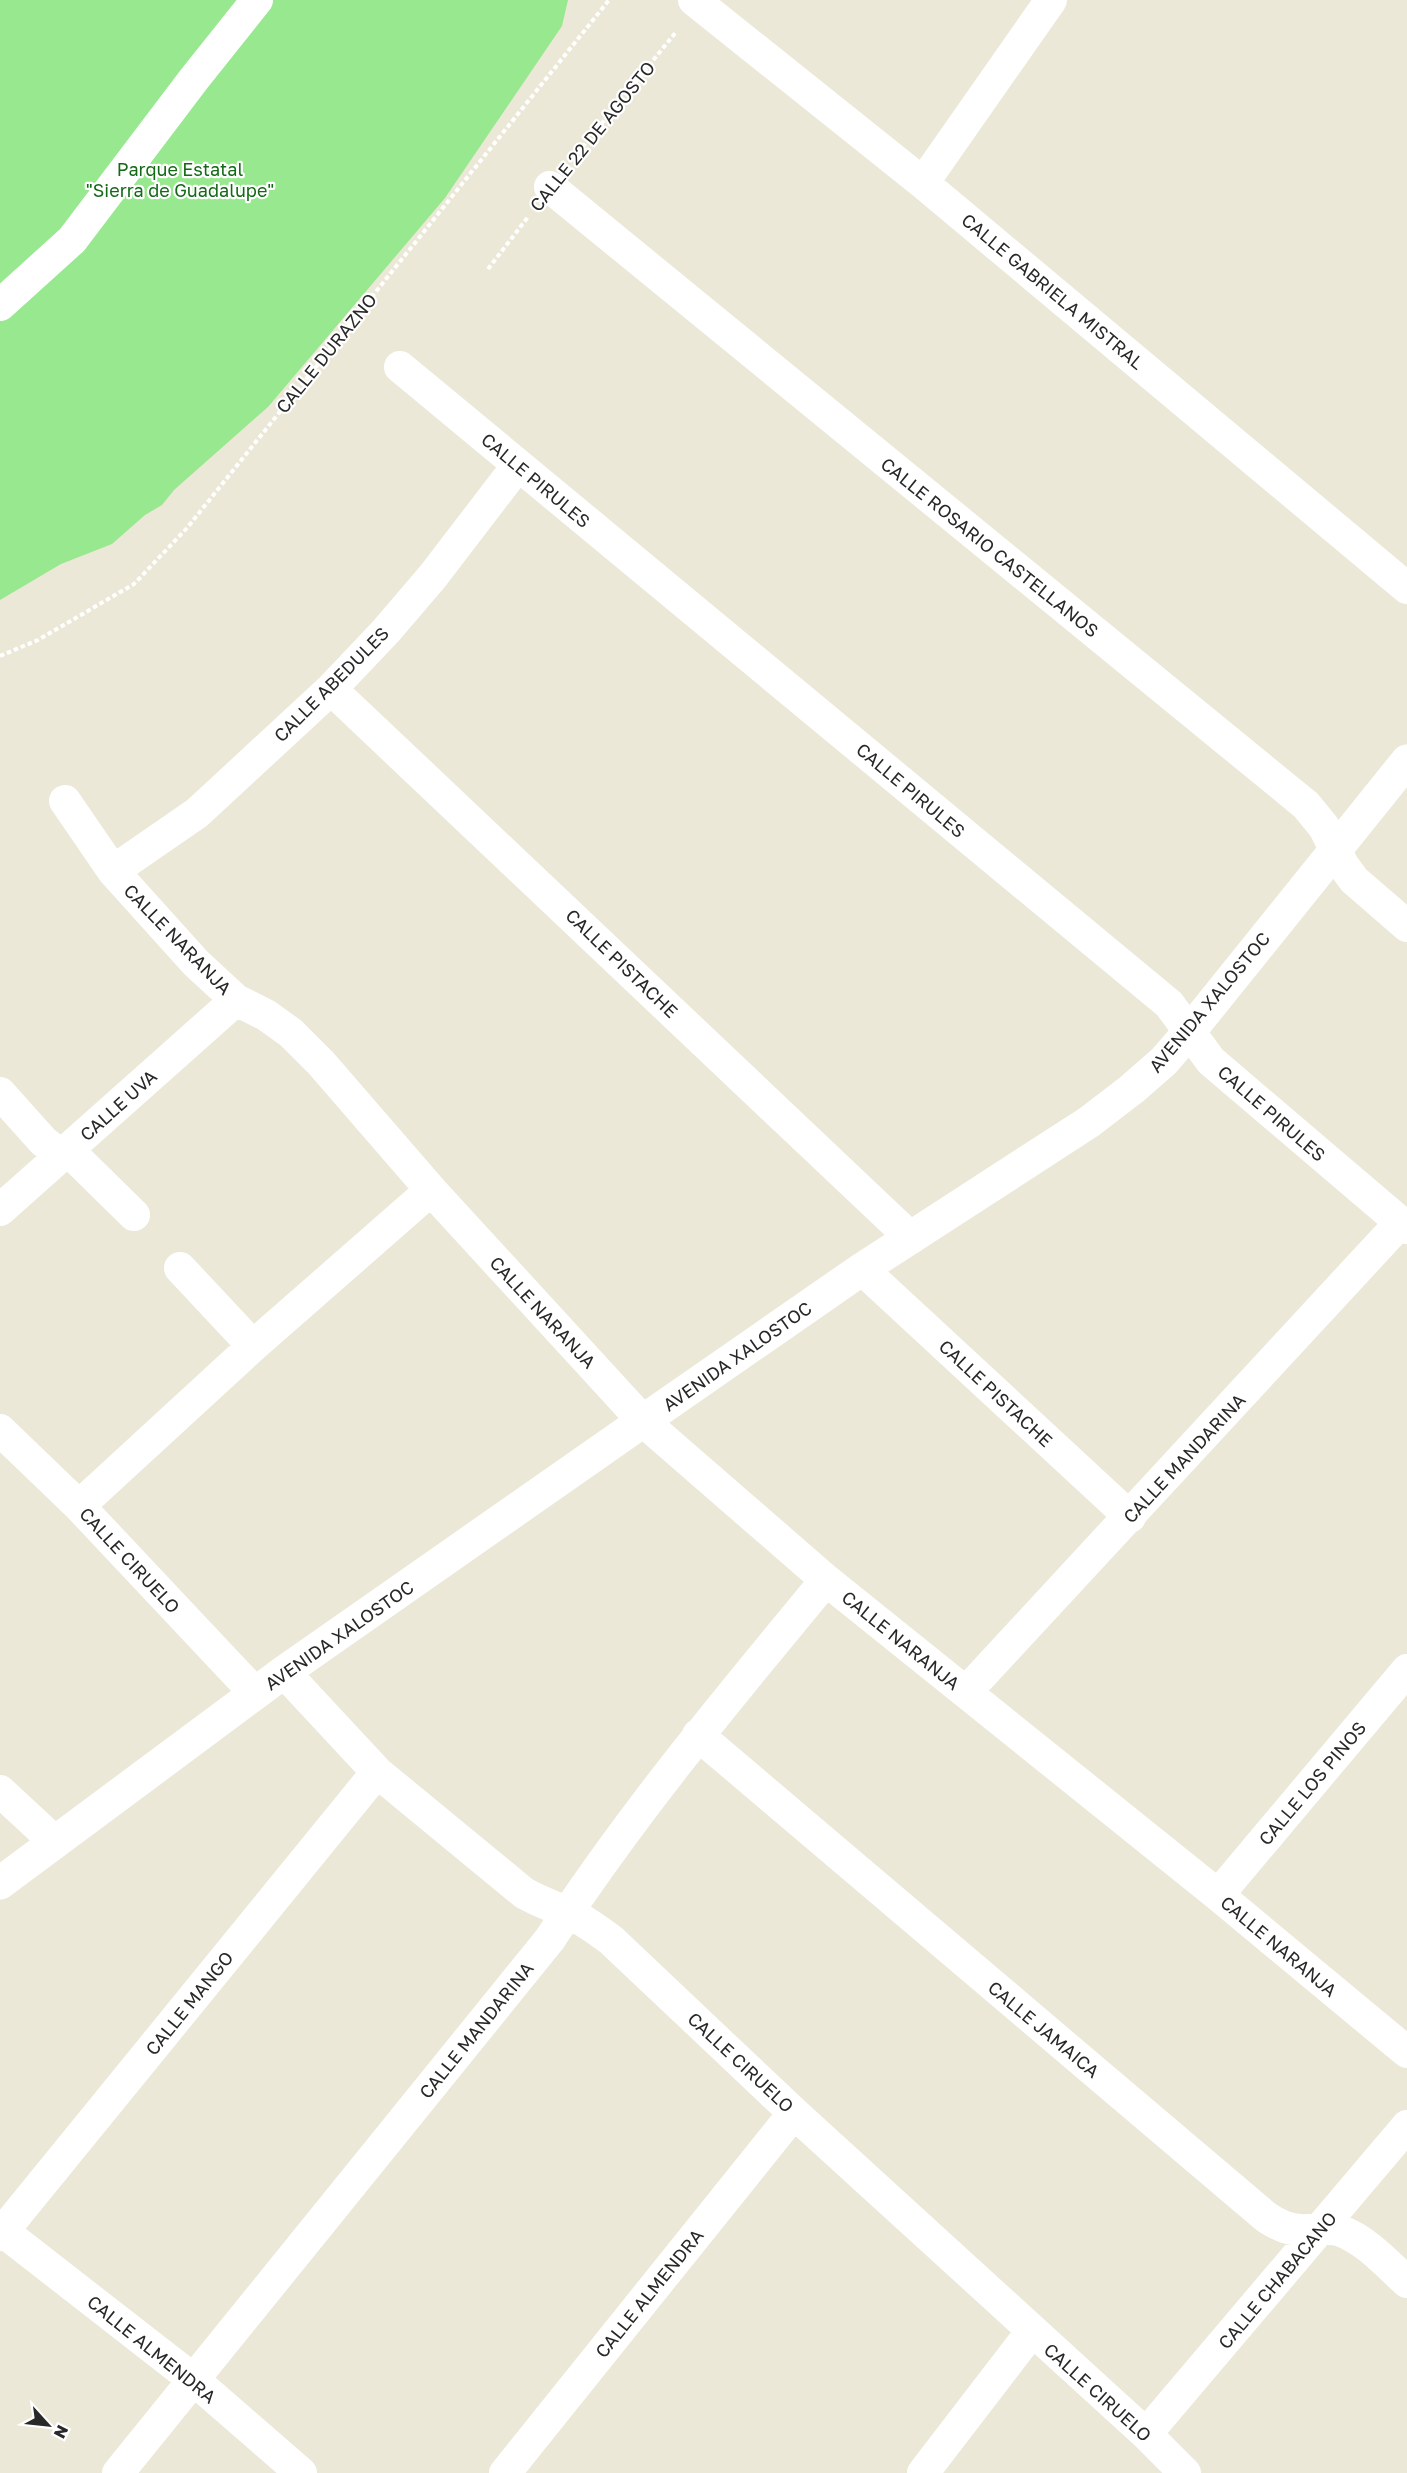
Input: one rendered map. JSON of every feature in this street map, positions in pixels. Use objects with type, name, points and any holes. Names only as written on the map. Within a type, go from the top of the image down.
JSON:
[{"type":"street","points":[[0,305],[72,240],[257,0]]},
{"type":"street","points":[[923,183],[1051,0]]},
{"type":"street","name":"CALLE GABRIELA MISTRAL","points":[[696,2],[923,183],[1407,588]]},
{"type":"street","name":"CALLE ROSARIO CASTELLANOS","points":[[550,188],[1305,805],[1324,827],[1343,865],[1354,880],[1407,926]]},
{"type":"street","name":"CALLE PIRULES","points":[[400,367],[1168,1004],[1211,1061],[1404,1226]]},
{"type":"street","name":"CALLE ABEDULES","points":[[113,871],[197,813],[331,689],[427,584],[518,465]]},
{"type":"street","name":"CALLE PISTACHE","points":[[331,689],[911,1238]]},
{"type":"street","name":"AVENIDA XALOSTOC","points":[[0,1883],[284,1672],[862,1269],[1089,1122],[1132,1089],[1164,1061],[1189,1032],[1407,761]]},
{"type":"street","name":"CALLE NARANJA","points":[[65,801],[113,871],[196,963],[236,1000],[266,1015],[291,1033],[321,1063],[431,1190],[643,1421],[826,1580],[1218,1895],[1407,2052]]},
{"type":"street","name":"CALLE UVA","points":[[0,1210],[236,1000]]},
{"type":"street","points":[[0,1093],[43,1141],[53,1149],[65,1152],[87,1167],[134,1215]]},
{"type":"street","points":[[79,1506],[253,1346],[431,1190]]},
{"type":"street","name":"CALLE MANDARINA","points":[[966,1692],[1404,1226]]},
{"type":"street","points":[[180,1268],[253,1346]]},
{"type":"street","name":"CALLE PISTACHE","points":[[862,1269],[1130,1517]]},
{"type":"street","name":"CALLE CIRUELO","points":[[0,1430],[79,1506],[255,1694]]},
{"type":"street","name":"CALLE MANDARINA","points":[[118,2473],[550,1939],[567,1912],[698,1734],[826,1580]]},
{"type":"street","name":"CALLE LOS PINOS","points":[[1218,1895],[1407,1670]]},
{"type":"street","name":"CALLE CIRUELO","points":[[284,1672],[377,1772],[524,1893],[547,1906],[567,1912],[589,1923],[611,1940],[794,2114],[1146,2434],[1185,2473]]},
{"type":"street","name":"CALLE JAMAICA","points":[[698,1734],[1266,2217],[1278,2226],[1289,2229],[1342,2231],[1361,2243],[1407,2282]]},
{"type":"street","name":"CALLE MANGO","points":[[1,2232],[377,1772]]},
{"type":"street","points":[[0,1791],[55,1842]]},
{"type":"street","name":"CALLE ALMENDRA","points":[[505,2473],[794,2114]]},
{"type":"street","name":"CALLE CHABACANO","points":[[1146,2434],[1407,2126]]},
{"type":"street","name":"CALLE ALMENDRA","points":[[1,2232],[194,2380],[301,2473]]},
{"type":"street","points":[[923,2473],[1032,2331]]},
{"type":"path","name":"CALLE DURAZNO","points":[[0,656],[38,640],[134,584],[187,528],[609,0]]},
{"type":"path","name":"CALLE 22 DE AGOSTO","points":[[488,269],[696,2]]},
{"type":"green space","name":"Parque Estatal \"Sierra de Guadalupe\"","points":[[0,0],[568,0],[562,26],[445,198],[268,407],[174,490],[162,505],[145,515],[112,544],[61,564],[0,600]]}]
